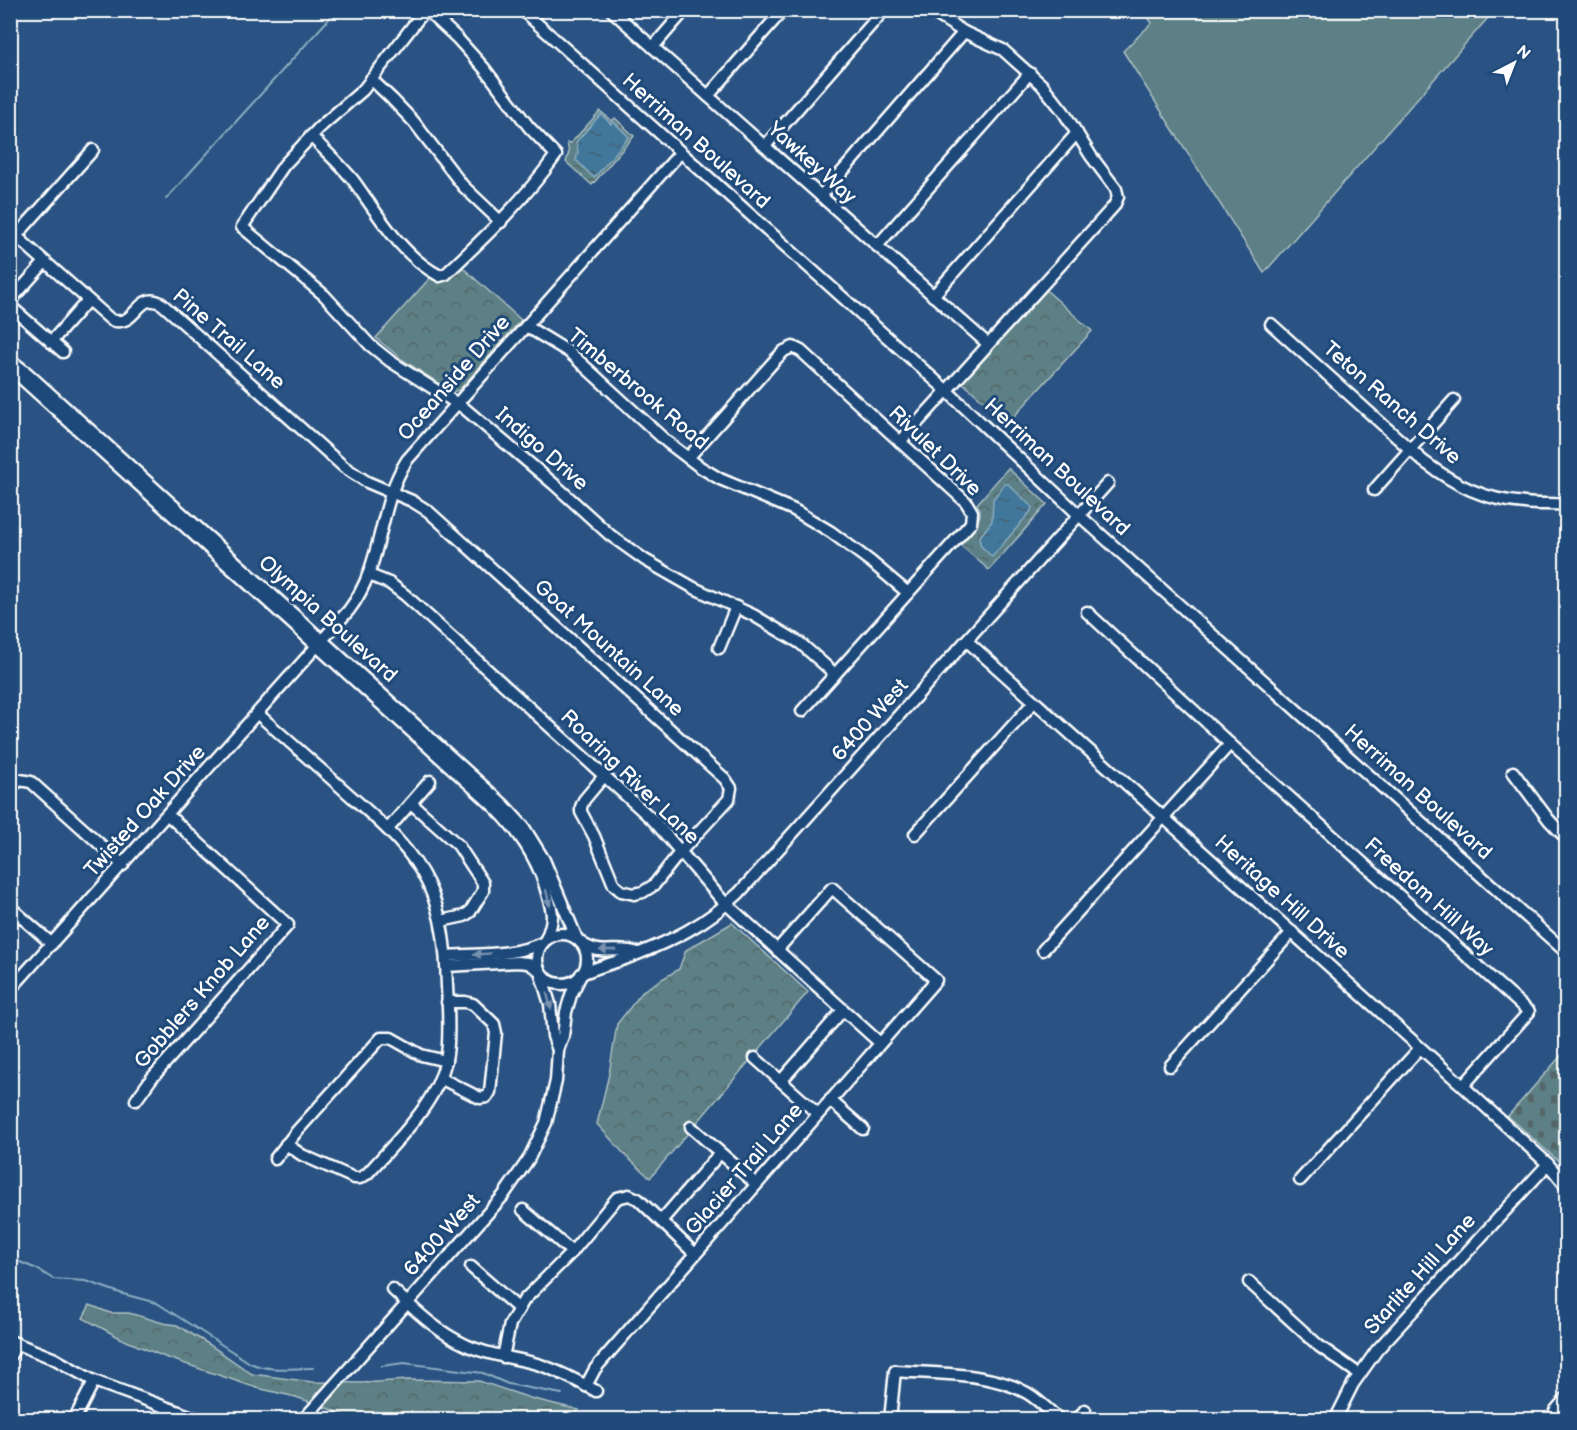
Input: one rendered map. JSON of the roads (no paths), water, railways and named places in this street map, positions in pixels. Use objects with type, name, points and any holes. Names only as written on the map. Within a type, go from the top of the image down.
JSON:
[{"type":"street","points":[[426,10],[457,38],[529,128],[556,155],[540,178],[501,222],[446,274],[440,276],[406,250],[351,179],[311,136],[363,90],[426,10]]},
{"type":"street","name":"Herriman Boulevard","points":[[522,10],[946,390],[1079,515],[1566,952]]},
{"type":"street","name":"Yawkey Way","points":[[611,10],[988,345]]},
{"type":"street","points":[[653,47],[685,10]]},
{"type":"street","points":[[708,96],[783,10]]},
{"type":"street","points":[[765,146],[884,10]]},
{"type":"street","points":[[900,442],[1112,208],[1118,197],[1114,186],[1058,104],[1030,73],[1003,50],[964,32],[929,10]]},
{"type":"street","points":[[821,196],[964,32]]},
{"type":"street","points":[[877,246],[1030,73]]},
{"type":"street","points":[[371,79],[414,122],[463,186],[501,222]]},
{"type":"street","points":[[933,296],[1077,133]]},
{"type":"street","name":"Indigo Drive","points":[[311,136],[284,165],[242,227],[324,295],[370,345],[390,362],[464,408],[610,535],[645,560],[694,588],[753,615],[800,643],[835,674]]},
{"type":"street","points":[[13,240],[93,150]]},
{"type":"street","name":"Oceanside Drive","points":[[307,658],[355,602],[369,575],[391,492],[407,460],[680,153]]},
{"type":"street","name":"Pine Trail Lane","points":[[13,240],[45,262],[108,318],[117,322],[127,320],[145,302],[152,300],[159,302],[344,467],[367,482],[391,492]]},
{"type":"street","points":[[10,301],[45,262]]},
{"type":"street","points":[[51,342],[87,300]]},
{"type":"street","points":[[10,306],[63,352]]},
{"type":"street","name":"Teton Ranch Drive","points":[[1271,324],[1443,476],[1488,498],[1526,504],[1566,505]]},
{"type":"street","name":"Timberbrook Road","points":[[526,326],[569,352],[667,442],[700,467],[720,479],[794,510],[831,532],[908,593]]},
{"type":"street","name":"Rivulet Drive","points":[[688,458],[776,359],[784,351],[793,347],[801,351],[966,502],[972,512],[971,523],[802,711]]},
{"type":"street","name":"Olympia Boulevard","points":[[10,360],[26,372],[320,643],[515,828],[534,858],[547,891],[552,917],[544,941]]},
{"type":"street","name":"Olympia Boulevard","points":[[10,364],[21,378],[513,814],[531,837],[544,860],[578,940]]},
{"type":"street","points":[[1374,490],[1454,400]]},
{"type":"street","name":"6400 West","points":[[303,1419],[503,1197],[528,1160],[541,1135],[550,1109],[556,1081],[558,1050],[563,1036],[568,1004],[581,975],[681,935],[708,919],[746,887],[1108,483]]},
{"type":"street","name":"Goat Mountain Lane","points":[[391,492],[428,510],[728,782],[731,792],[729,799],[681,851],[654,885],[647,890],[630,893],[618,888],[612,881],[594,836],[581,812],[580,807],[584,800],[604,776]]},
{"type":"street","name":"Roaring River Lane","points":[[369,575],[400,591],[660,827],[727,904],[880,1043]]},
{"type":"street","points":[[719,648],[736,607]]},
{"type":"street","points":[[1043,950],[1230,744],[1086,612]]},
{"type":"street","name":"Heritage Hill Drive","points":[[967,641],[1463,1086],[1548,1164],[1566,1186]]},
{"type":"street","name":"Twisted Oak Drive","points":[[10,990],[307,658]]},
{"type":"street","points":[[915,834],[1034,702]]},
{"type":"street","points":[[258,714],[388,829],[405,848],[422,873],[434,898],[441,921],[446,961],[448,1040],[446,1060],[440,1078],[418,1117],[363,1177],[354,1178],[302,1155],[286,1144]]},
{"type":"street","name":"Freedom Hill Way","points":[[1230,744],[1529,1012],[1463,1086]]},
{"type":"street","points":[[1513,772],[1562,834]]},
{"type":"street","points":[[10,788],[17,781],[24,780],[34,784],[123,865]]},
{"type":"street","points":[[388,829],[430,781]]},
{"type":"street","points":[[411,803],[458,845],[483,882],[483,891],[470,912],[464,916],[441,921]]},
{"type":"street","name":"Gobblers Knob Lane","points":[[136,1100],[151,1079],[288,925],[168,815]]},
{"type":"street","points":[[1562,834],[1566,821]]},
{"type":"street","name":"Glacier Trail Lane","points":[[503,1357],[544,1366],[591,1388],[592,1373],[600,1363],[936,980],[832,888],[777,950]]},
{"type":"street","points":[[10,907],[52,944]]},
{"type":"street","points":[[1170,1066],[1292,932]]},
{"type":"street","points":[[560,934],[570,935],[578,940],[585,950],[587,960],[581,975],[562,984],[547,979],[528,963],[446,961],[519,951],[531,948],[550,936],[560,934]]},
{"type":"street","name":"6400 West","points":[[578,940],[599,951],[622,950],[638,953]]},
{"type":"street","points":[[540,971],[537,956],[544,941]]},
{"type":"street","name":"6400 West","points":[[540,971],[550,1004],[553,1036],[558,1050]]},
{"type":"street","points":[[440,1078],[480,1098],[487,1097],[491,1090],[495,1026],[471,1003],[447,1002]]},
{"type":"street","points":[[781,1081],[843,1010]]},
{"type":"street","points":[[276,1159],[286,1144],[381,1038],[391,1038],[421,1055],[446,1060]]},
{"type":"street","points":[[1300,1180],[1420,1048]]},
{"type":"street","points":[[755,1058],[818,1114]]},
{"type":"street","points":[[830,1100],[863,1129]]},
{"type":"street","points":[[691,1127],[756,1185]]},
{"type":"street","points":[[661,1221],[720,1153]]},
{"type":"street","name":"Starlite Hill Lane","points":[[1335,1419],[1353,1383],[1377,1350],[1548,1164]]},
{"type":"street","points":[[392,1289],[432,1325],[454,1339],[479,1351],[503,1357],[510,1324],[524,1300],[572,1252],[617,1198],[629,1196],[638,1199],[695,1254]]},
{"type":"street","points":[[523,1210],[572,1252]]},
{"type":"street","points":[[471,1267],[519,1310]]},
{"type":"street","points":[[1249,1282],[1319,1346],[1359,1374]]},
{"type":"street","points":[[10,1356],[14,1342],[55,1359],[94,1381],[201,1419]]},
{"type":"street","points":[[890,1419],[895,1371],[992,1380],[1027,1394],[1060,1419]]},
{"type":"street","points":[[74,1419],[94,1381]]},
{"type":"street","points":[[1555,1411],[1566,1398]]},
{"type":"street","points":[[1077,1419],[1085,1410]]},
{"type":"water","points":[[601,114],[611,124],[614,122],[629,137],[594,178],[576,160],[578,152],[576,142]]},
{"type":"water","points":[[1005,484],[1008,484],[1032,507],[992,557],[981,546],[979,538],[992,521],[993,499]]},
{"type":"waterway","points":[[166,199],[337,10]]},
{"type":"waterway","points":[[10,1258],[37,1269],[53,1279],[86,1281],[157,1303],[258,1366],[281,1369],[313,1368]]},
{"type":"waterway","points":[[382,1366],[404,1363],[483,1373],[508,1384],[562,1394]]}]
